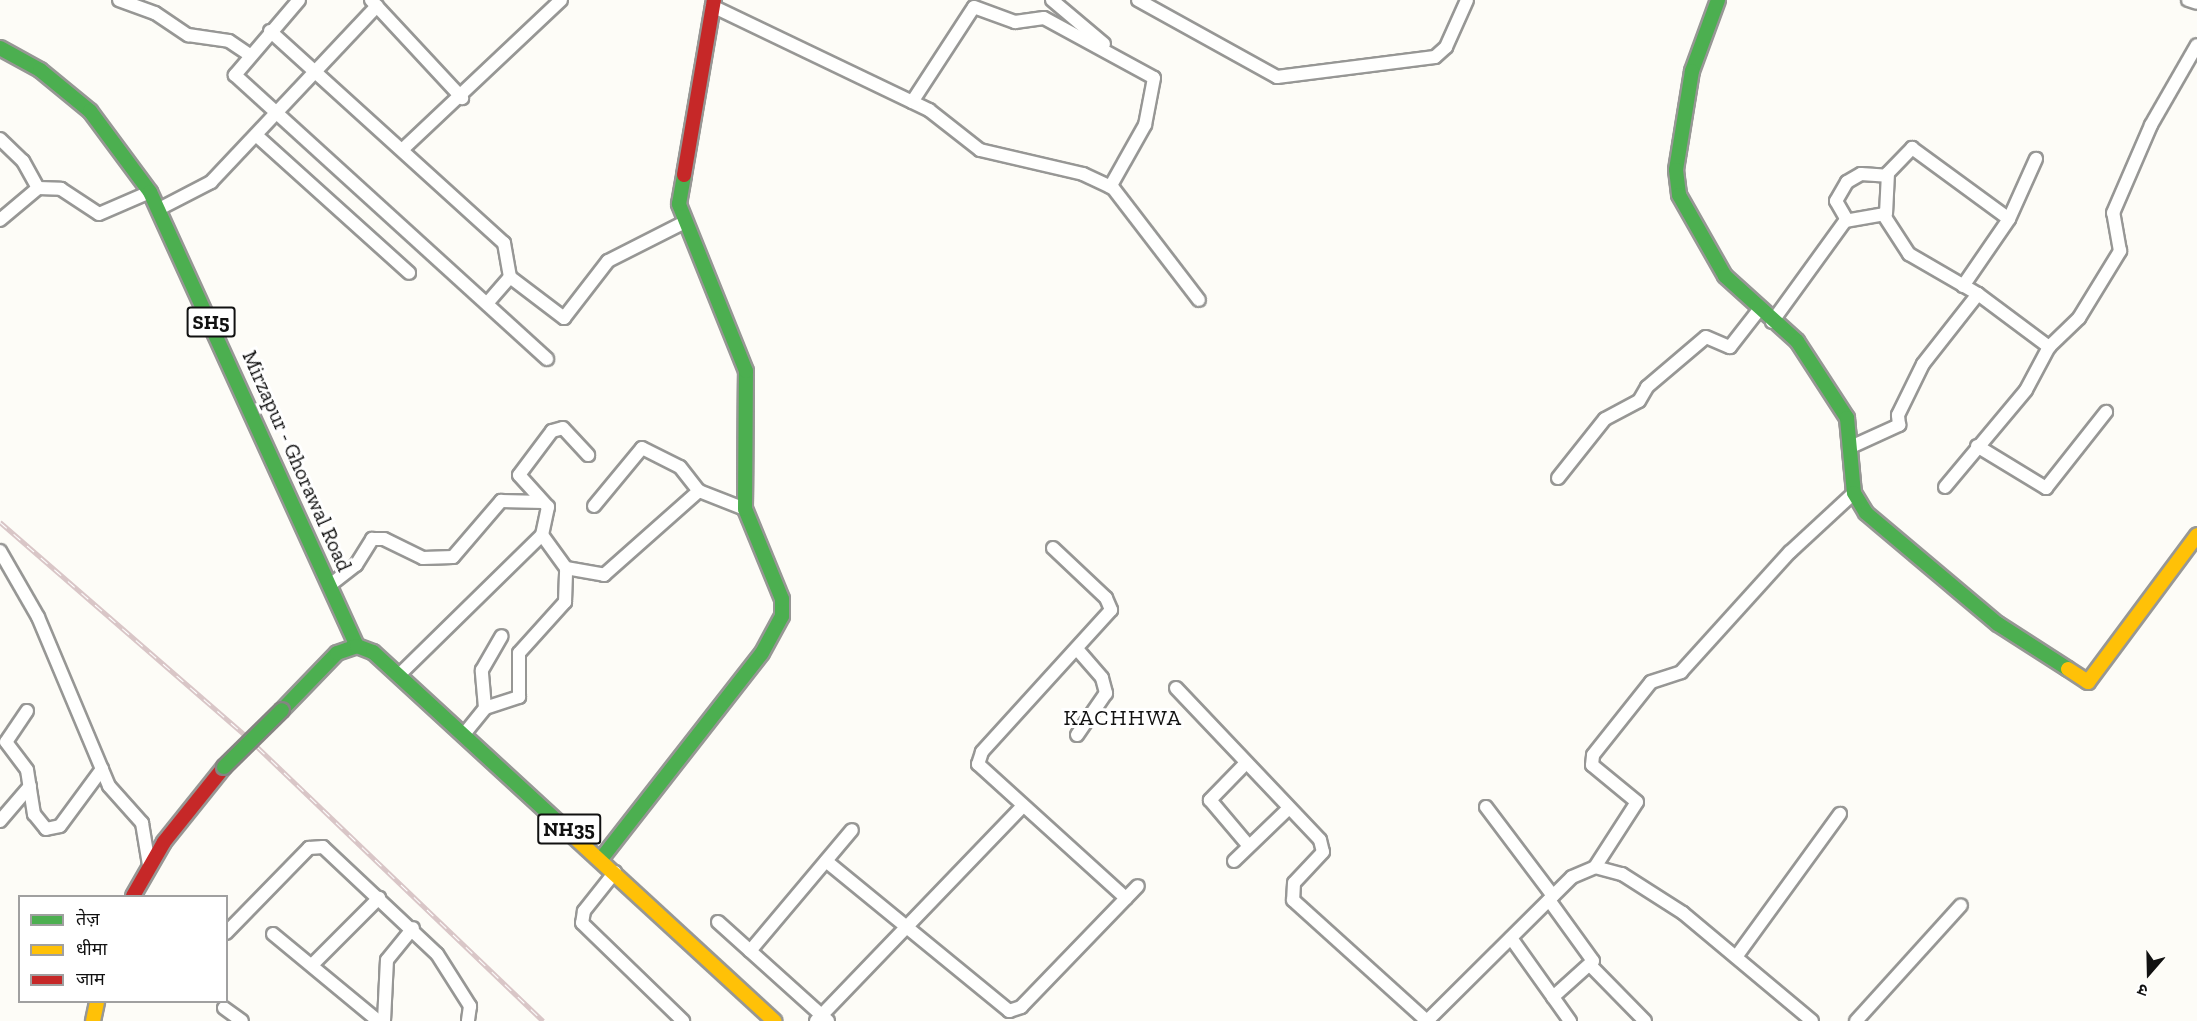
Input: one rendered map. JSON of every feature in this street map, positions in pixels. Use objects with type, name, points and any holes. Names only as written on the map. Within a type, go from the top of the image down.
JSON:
[{"type":"main road","points":[[1716,2],[1694,59],[1676,183],[1683,206],[1725,276],[1758,311],[1801,347],[1847,418],[1853,446],[1854,493],[1866,513],[1944,582],[2088,682],[2197,534]]},
{"type":"main road","points":[[601,859],[775,633],[782,599],[745,509],[746,371],[685,222],[679,177],[713,3]]},
{"type":"main road","name":"Mirzapur - Ghorawal Road","points":[[0,48],[40,70],[90,111],[150,192],[357,646]]},
{"type":"main road","points":[[135,895],[149,866],[224,767],[337,653],[357,646]]},
{"type":"main road","name":"NH35","points":[[357,646],[399,675],[465,733],[774,1021]]},
{"type":"main road","points":[[93,1021],[97,1003]]},
{"type":"street","points":[[119,0],[155,13],[188,35],[229,42],[248,54]]},
{"type":"street","points":[[299,0],[248,54],[235,75],[547,359]]},
{"type":"street","points":[[403,149],[462,98],[561,0]]},
{"type":"street","points":[[1052,0],[1123,60]]},
{"type":"street","points":[[1138,0],[1277,77],[1435,57],[1446,47],[1467,0]]},
{"type":"street","points":[[2188,0],[2197,3]]},
{"type":"street","points":[[159,209],[211,182],[314,72],[374,3],[462,98]]},
{"type":"street","points":[[713,3],[912,102],[993,156],[1083,174],[1110,187],[1198,300]]},
{"type":"street","points":[[912,102],[976,6],[1015,22],[1044,18],[1151,75],[1155,87],[1145,125],[1110,187]]},
{"type":"street","points":[[270,31],[499,237],[510,277],[564,318],[608,261],[685,222]]},
{"type":"street","points":[[1945,487],[2026,390],[2049,347],[2079,318],[2121,251],[2113,213],[2151,125],[2196,47]]},
{"type":"street","points":[[256,135],[409,273]]},
{"type":"street","points":[[0,139],[23,161],[38,188]]},
{"type":"street","points":[[2009,219],[1915,148],[1904,151],[1887,176],[1886,214],[1909,254],[1978,294],[2049,347]]},
{"type":"street","points":[[1963,286],[2009,219],[2036,159]]},
{"type":"street","points":[[1847,220],[1836,201],[1847,182],[1861,174],[1887,176]]},
{"type":"street","points":[[0,220],[38,188],[61,189],[99,214],[150,192]]},
{"type":"street","points":[[1772,322],[1847,220],[1886,214]]},
{"type":"street","points":[[487,303],[510,277]]},
{"type":"street","points":[[1853,446],[1899,425],[1898,415],[1923,364],[1978,294]]},
{"type":"street","points":[[1558,478],[1605,419],[1639,401],[1647,387],[1707,337],[1730,347],[1758,311]]},
{"type":"street","points":[[1977,446],[2046,488],[2106,412]]},
{"type":"street","points":[[399,675],[542,535],[549,512],[543,501],[519,475],[552,431],[563,428],[588,455]]},
{"type":"street","points":[[594,506],[642,448],[680,467],[699,491],[745,509]]},
{"type":"street","points":[[566,568],[604,575],[699,491]]},
{"type":"street","points":[[1595,867],[1637,802],[1592,765],[1593,755],[1652,682],[1681,672],[1794,547],[1854,493]]},
{"type":"street","points":[[330,585],[356,565],[372,539],[384,539],[423,558],[453,557],[501,501],[543,501]]},
{"type":"street","points":[[465,733],[485,708],[519,696],[519,653],[562,608],[566,568],[542,535]]},
{"type":"street","points":[[1053,548],[1110,604],[1107,616],[978,758],[982,769],[1126,898]]},
{"type":"street","points":[[0,551],[38,617],[112,791],[142,823],[149,866]]},
{"type":"street","points":[[485,708],[482,670],[502,636]]},
{"type":"street","points":[[1077,649],[1102,678],[1106,693],[1077,735]]},
{"type":"street","points":[[1176,688],[1324,847],[1294,883],[1293,900],[1427,1021],[1551,898],[1583,870],[1595,867],[1622,874],[1736,957],[1812,1021]]},
{"type":"street","points":[[27,711],[6,739],[24,764],[36,820],[54,830],[102,769]]},
{"type":"street","points":[[1246,763],[1210,800],[1250,846]]},
{"type":"street","points":[[0,821],[30,786]]},
{"type":"street","points":[[718,922],[822,1019],[905,928],[1023,806]]},
{"type":"street","points":[[1486,807],[1593,956],[1591,966],[1553,997]]},
{"type":"street","points":[[1234,861],[1289,808]]},
{"type":"street","points":[[1736,957],[1840,814]]},
{"type":"street","points":[[750,951],[852,830]]},
{"type":"street","points":[[228,931],[315,846],[380,897],[413,928],[457,982],[470,1006],[468,1021]]},
{"type":"street","points":[[826,861],[1009,1016],[1021,1007],[1138,886]]},
{"type":"street","points":[[615,872],[584,911],[582,923],[683,1021]]},
{"type":"street","points":[[312,965],[380,897]]},
{"type":"street","points":[[1856,1021],[1961,905]]},
{"type":"street","points":[[384,1021],[387,960],[413,928]]},
{"type":"street","points":[[273,934],[378,1021]]},
{"type":"street","points":[[1510,938],[1570,1021]]},
{"type":"street","points":[[1591,966],[1645,1021]]},
{"type":"street","points":[[224,1008],[242,1021]]},
{"type":"railway","points":[[0,522],[245,735],[543,1021]]},
{"type":"traffic: fast","points":[[1718,0],[1692,71],[1676,170],[1679,195],[1725,276],[1797,341],[1847,418],[1854,493],[1866,513],[1998,624],[2068,669]]},
{"type":"traffic: fast","points":[[0,48],[40,70],[90,111],[150,192],[357,646]]},
{"type":"traffic: fast","points":[[601,859],[762,653],[782,616],[782,599],[745,509],[746,371],[679,204],[684,175]]},
{"type":"traffic: fast","points":[[282,710],[337,653],[357,646],[373,652],[572,835]]},
{"type":"traffic: fast","points":[[224,767],[282,710]]},
{"type":"traffic: slow","points":[[2068,669],[2088,682],[2197,535]]},
{"type":"traffic: slow","points":[[572,835],[774,1021]]},
{"type":"traffic: slow","points":[[93,1021],[97,1003]]},
{"type":"traffic: jam","points":[[684,175],[714,0]]},
{"type":"traffic: jam","points":[[134,895],[164,842],[224,767]]},
{"type":"district","name":"KACHHWA","points":[[1123,718]]}]
